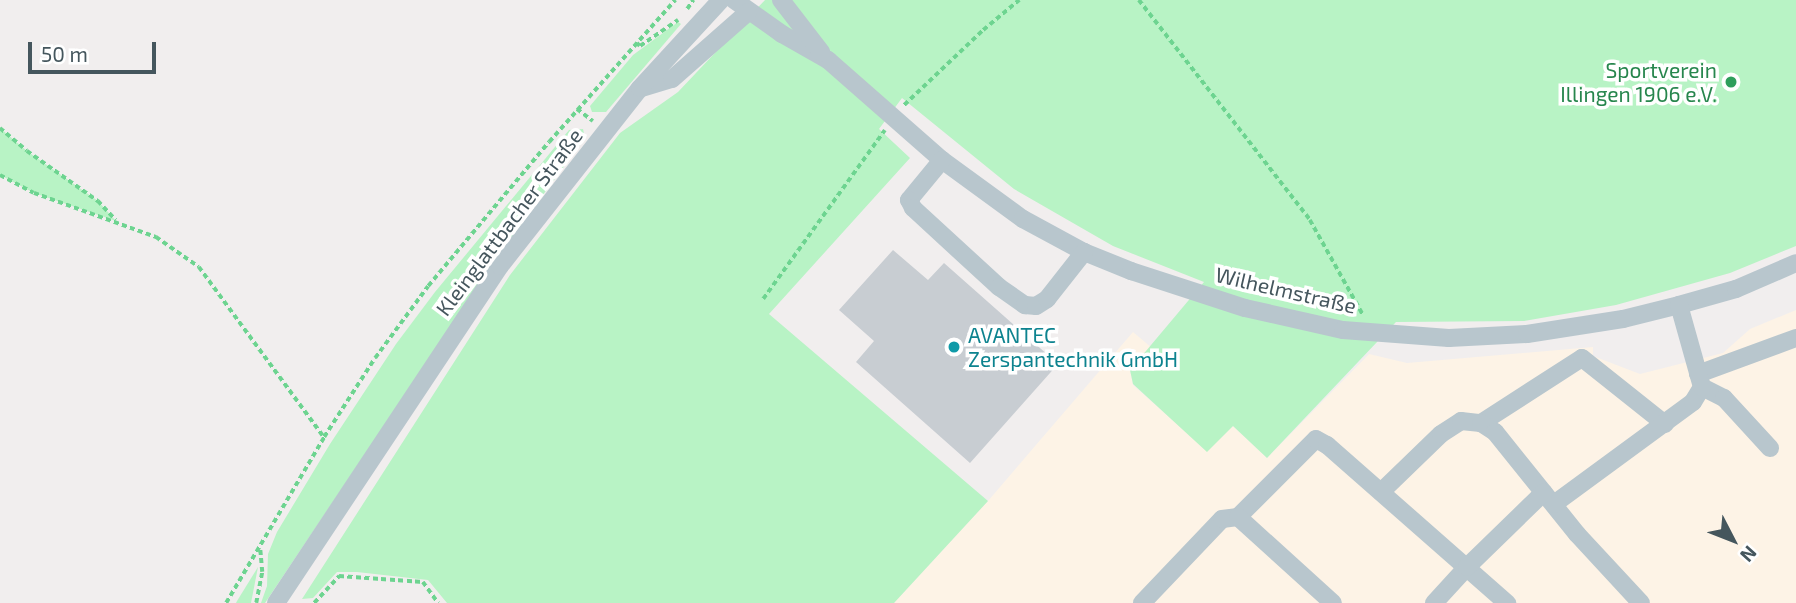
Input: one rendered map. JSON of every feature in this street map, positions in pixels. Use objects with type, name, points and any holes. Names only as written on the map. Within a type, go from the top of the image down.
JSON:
[{"type":"street","name":"Kleinglattbacher Straße","points":[[276,603],[500,267],[640,88],[720,0]]},
{"type":"street","name":"Wilhelmstraße","points":[[781,0],[828,60]]},
{"type":"street","points":[[640,88],[672,79],[741,6]]},
{"type":"street","name":"Wilhelmstraße","points":[[741,6],[828,60],[942,160],[1023,219],[1084,252],[1130,271],[1245,308],[1343,330],[1449,338],[1527,334],[1623,319],[1678,305],[1736,289],[1796,264]]},
{"type":"street","points":[[942,160],[909,200],[913,208],[999,287],[1025,305],[1037,306],[1047,299],[1084,252]]},
{"type":"street","points":[[1434,603],[1467,567],[1549,498],[1665,424],[1693,402],[1700,381],[1678,305]]},
{"type":"street","points":[[1700,381],[1796,338]]},
{"type":"street","points":[[1481,423],[1581,358],[1665,424]]},
{"type":"street","points":[[1700,381],[1724,398],[1770,448]]},
{"type":"street","points":[[1381,492],[1441,434],[1461,421],[1481,423],[1495,432],[1642,603]]},
{"type":"street","points":[[1142,603],[1222,519],[1238,517],[1316,439],[1327,445],[1507,603]]},
{"type":"street","points":[[1238,517],[1333,603]]},
{"type":"path","points":[[226,603],[374,358],[428,286],[570,117],[675,0]]},
{"type":"path","points":[[637,43],[640,46],[683,17],[693,0]]},
{"type":"path","points":[[763,299],[894,117],[983,30],[1019,0]]},
{"type":"path","points":[[1139,0],[1310,220],[1373,332]]},
{"type":"path","points":[[0,128],[27,151],[98,201],[116,220]]},
{"type":"path","points":[[0,175],[34,193],[116,220],[177,249],[200,267],[324,437]]},
{"type":"path","points":[[256,603],[262,572],[260,548]]},
{"type":"path","points":[[314,603],[339,576],[423,582],[438,603]]},
{"type":"shaded area","points":[[1796,310],[1796,603],[894,603],[988,501],[1133,332],[1152,348],[1130,370],[1133,385],[1207,451],[1233,426],[1267,458],[1369,354],[1407,363],[1593,347],[1593,356],[1640,374],[1723,353],[1750,329]]},
{"type":"green space","points":[[765,0],[1796,0],[1796,246],[1730,273],[1616,305],[1524,321],[1396,322],[1267,458],[1233,426],[1207,452],[1133,384],[1130,370],[1204,282],[1113,246],[1014,189],[902,98],[879,129],[910,158],[769,314],[988,501],[894,603],[447,603],[428,580],[357,572],[337,572],[313,598],[302,599],[510,275],[620,133],[678,92]]},
{"type":"green space","points":[[678,22],[681,24],[606,112],[592,112],[590,106],[633,55]]},
{"type":"green space","points":[[0,128],[27,151],[98,201],[116,221],[34,193],[0,175]]},
{"type":"green space","points":[[583,129],[585,138],[502,250],[265,603],[261,603],[267,586],[268,554],[277,532],[330,444],[396,344],[435,292],[569,130]]},
{"type":"green space","points":[[258,567],[251,603],[236,603],[237,601]]},
{"type":"building","name":"AVANTEC Zerspantechnik GmbH","points":[[893,250],[928,280],[944,263],[1058,364],[970,463],[856,362],[874,341],[839,310]]},
{"type":"place","name":"Sportverein Illingen 1906 e.V.","points":[[1731,82]]},
{"type":"place","name":"AVANTEC Zerspantechnik GmbH","points":[[954,347]]}]
